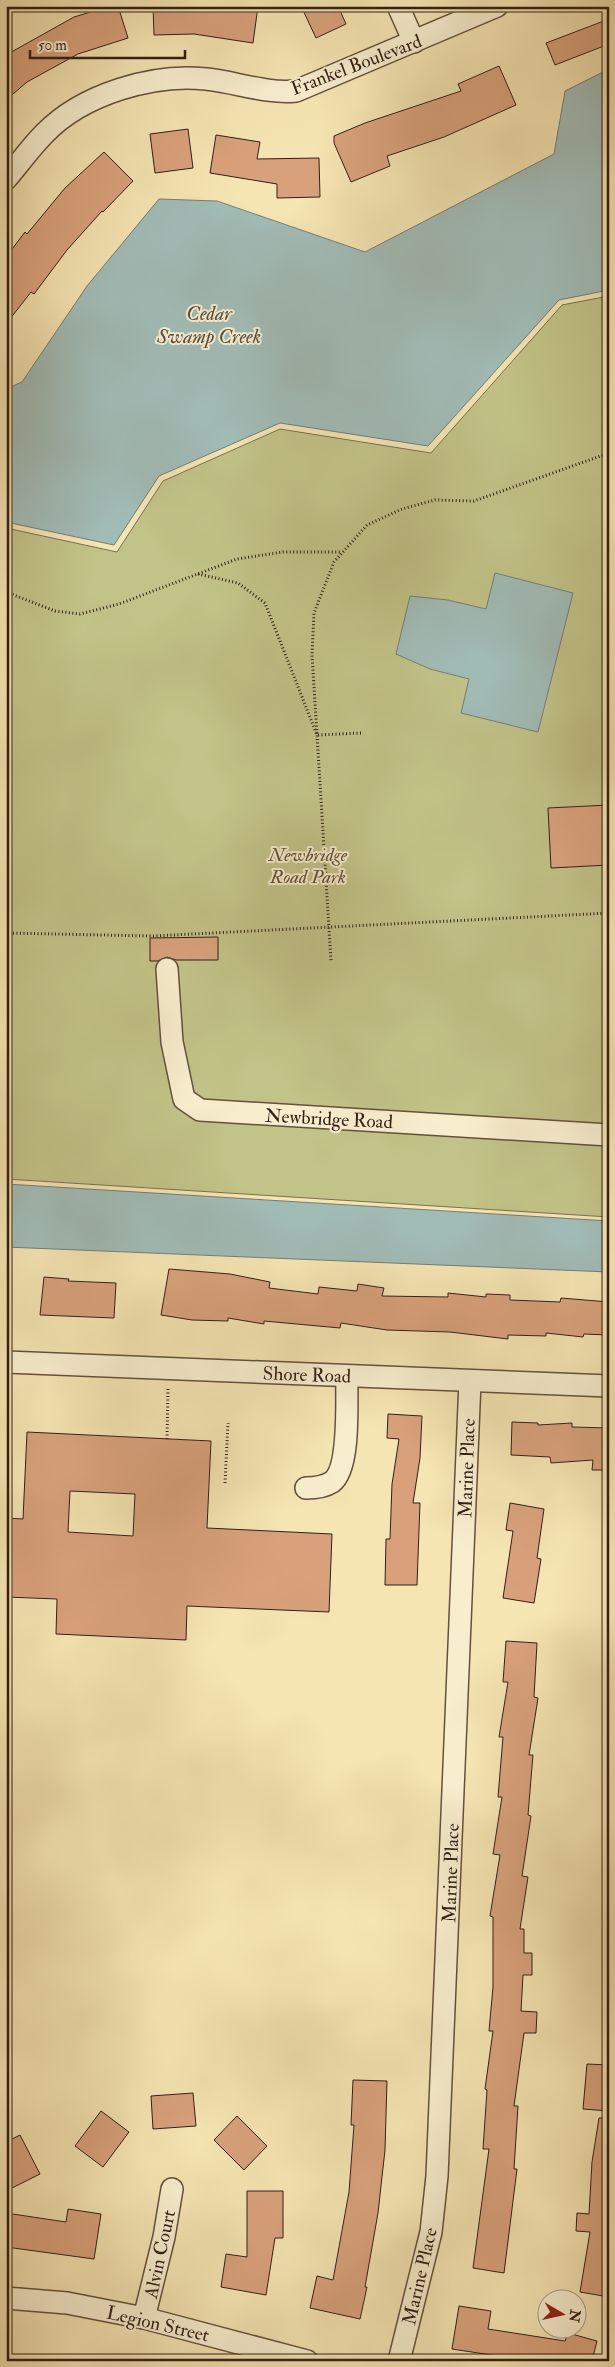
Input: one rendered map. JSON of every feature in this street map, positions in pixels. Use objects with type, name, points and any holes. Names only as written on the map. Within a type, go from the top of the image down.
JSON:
[{"type":"street","points":[[398,6],[414,42]]},
{"type":"street","name":"Frankel Boulevard","points":[[6,179],[46,132],[70,113],[112,92],[156,80],[191,77],[228,81],[280,93],[296,92],[497,6]]},
{"type":"street","name":"Newbridge Road","points":[[167,969],[172,1042],[184,1099],[200,1110],[609,1135]]},
{"type":"street","name":"Shore Road","points":[[6,1362],[609,1386]]},
{"type":"street","points":[[306,1488],[319,1488],[333,1481],[342,1467],[347,1376]]},
{"type":"street","name":"Marine Place","points":[[399,2361],[431,2232],[437,2176],[470,1381]]},
{"type":"street","name":"Alvin Court","points":[[144,2318],[164,2237],[172,2189]]},
{"type":"street","name":"Legion Street","points":[[6,2298],[67,2303],[144,2318],[307,2361]]},
{"type":"path","points":[[331,961],[312,655],[314,613],[334,562],[367,525],[402,509],[436,500],[474,501],[609,453]]},
{"type":"path","points":[[6,592],[55,611],[80,614],[119,604],[238,559],[282,552],[341,552]]},
{"type":"path","points":[[198,574],[238,583],[265,603],[317,736]]},
{"type":"path","points":[[317,736],[361,733]]},
{"type":"path","points":[[6,933],[153,936],[609,913]]},
{"type":"path","points":[[166,1439],[169,1368]]},
{"type":"path","points":[[225,1483],[228,1423]]},
{"type":"green space","name":"Newbridge Road Park","points":[[609,296],[609,1217],[6,1179],[6,528],[117,552],[163,481],[280,429],[431,453],[562,305]]},
{"type":"water","name":"Cedar Swamp Creek","points":[[609,69],[609,290],[559,300],[428,446],[280,423],[159,476],[114,545],[6,522],[6,389],[22,382],[87,286],[159,199],[217,201],[365,252],[554,154],[565,91]]},
{"type":"water","points":[[495,573],[573,593],[538,732],[461,713],[469,679],[430,669],[396,654],[410,596],[448,600],[486,609]]},
{"type":"water","points":[[6,1184],[609,1221],[609,1272],[6,1247]]},
{"type":"building","points":[[95,6],[118,6],[128,38],[78,54],[27,82],[6,100],[6,55],[74,17],[97,10]]},
{"type":"building","points":[[153,6],[258,6],[253,43],[194,34],[154,35]]},
{"type":"building","points":[[301,6],[338,6],[346,24],[316,38]]},
{"type":"building","points":[[609,19],[609,44],[555,65],[546,43]]},
{"type":"building","points":[[499,66],[516,105],[444,137],[387,156],[390,166],[351,182],[334,143],[334,136],[365,123],[461,91],[458,84]]},
{"type":"building","points":[[188,129],[193,168],[155,173],[150,134]]},
{"type":"building","points":[[216,135],[260,142],[257,159],[319,158],[320,197],[277,198],[277,184],[210,173]]},
{"type":"building","points":[[104,152],[133,181],[102,211],[67,250],[34,294],[31,292],[6,324],[6,257],[25,232],[27,234],[65,188]]},
{"type":"building","points":[[609,805],[609,865],[551,868],[548,808]]},
{"type":"building","points":[[218,937],[218,960],[176,960],[167,957],[158,961],[150,961],[150,938]]},
{"type":"building","points":[[169,1269],[230,1274],[270,1282],[269,1288],[318,1294],[319,1287],[357,1291],[358,1284],[384,1288],[382,1296],[448,1297],[448,1293],[486,1297],[486,1294],[510,1295],[510,1300],[560,1302],[561,1298],[609,1302],[609,1335],[584,1334],[583,1337],[546,1333],[546,1336],[508,1335],[508,1339],[450,1332],[387,1330],[341,1323],[340,1328],[264,1321],[264,1324],[228,1318],[228,1321],[192,1320],[161,1315]]},
{"type":"building","points":[[44,1277],[69,1279],[68,1281],[116,1283],[114,1318],[40,1315]]},
{"type":"building","points":[[388,1414],[422,1416],[420,1458],[413,1503],[420,1503],[417,1585],[385,1585],[386,1539],[390,1539],[392,1484],[399,1439],[387,1438]]},
{"type":"building","points":[[512,1422],[538,1423],[538,1425],[572,1423],[572,1427],[609,1428],[609,1470],[592,1470],[593,1460],[551,1463],[550,1457],[511,1455]]},
{"type":"building","points":[[27,1432],[211,1441],[207,1528],[332,1534],[329,1612],[187,1606],[186,1640],[56,1634],[57,1599],[6,1597],[6,1518],[23,1519]],"holes":[[[70,1491],[135,1494],[133,1536],[68,1532]]]},
{"type":"building","points":[[510,1503],[544,1509],[537,1558],[541,1559],[534,1603],[503,1598],[513,1531],[506,1530]]},
{"type":"building","points":[[506,1641],[537,1643],[534,1697],[538,1698],[529,1755],[533,1755],[528,1815],[531,1816],[522,1876],[528,1877],[520,1929],[524,1929],[524,1953],[532,1953],[532,1975],[523,1975],[521,2011],[537,2012],[536,2033],[524,2033],[514,2106],[518,2106],[514,2169],[517,2169],[504,2273],[473,2268],[489,2149],[483,2149],[487,2090],[485,2089],[493,2031],[489,2031],[493,1987],[493,1917],[490,1916],[500,1855],[493,1854],[502,1797],[498,1797],[503,1737],[499,1737],[508,1682],[503,1682]]},
{"type":"building","points":[[587,2064],[609,2065],[609,2111],[583,2109]]},
{"type":"building","points":[[353,2080],[387,2081],[385,2150],[378,2213],[365,2287],[367,2287],[360,2319],[310,2308],[317,2276],[333,2280],[349,2192],[354,2125],[351,2125]]},
{"type":"building","points":[[193,2093],[196,2126],[153,2129],[151,2096]]},
{"type":"building","points":[[101,2111],[129,2132],[103,2167],[75,2146]]},
{"type":"building","points":[[237,2116],[267,2146],[244,2170],[214,2140]]},
{"type":"building","points":[[599,2118],[609,2118],[609,2297],[588,2293],[588,2290],[580,2290],[590,2232],[576,2231],[577,2213],[589,2214],[592,2162]]},
{"type":"building","points":[[20,2135],[40,2174],[6,2191],[6,2142]]},
{"type":"building","points":[[247,2191],[283,2191],[283,2238],[275,2238],[266,2295],[221,2287],[226,2254],[247,2257]]},
{"type":"building","points":[[68,2209],[101,2214],[94,2259],[6,2247],[6,2213],[66,2222]]},
{"type":"building","points":[[459,2306],[491,2311],[488,2329],[538,2337],[538,2340],[565,2341],[588,2339],[597,2341],[592,2361],[498,2361],[498,2356],[452,2349]]}]
